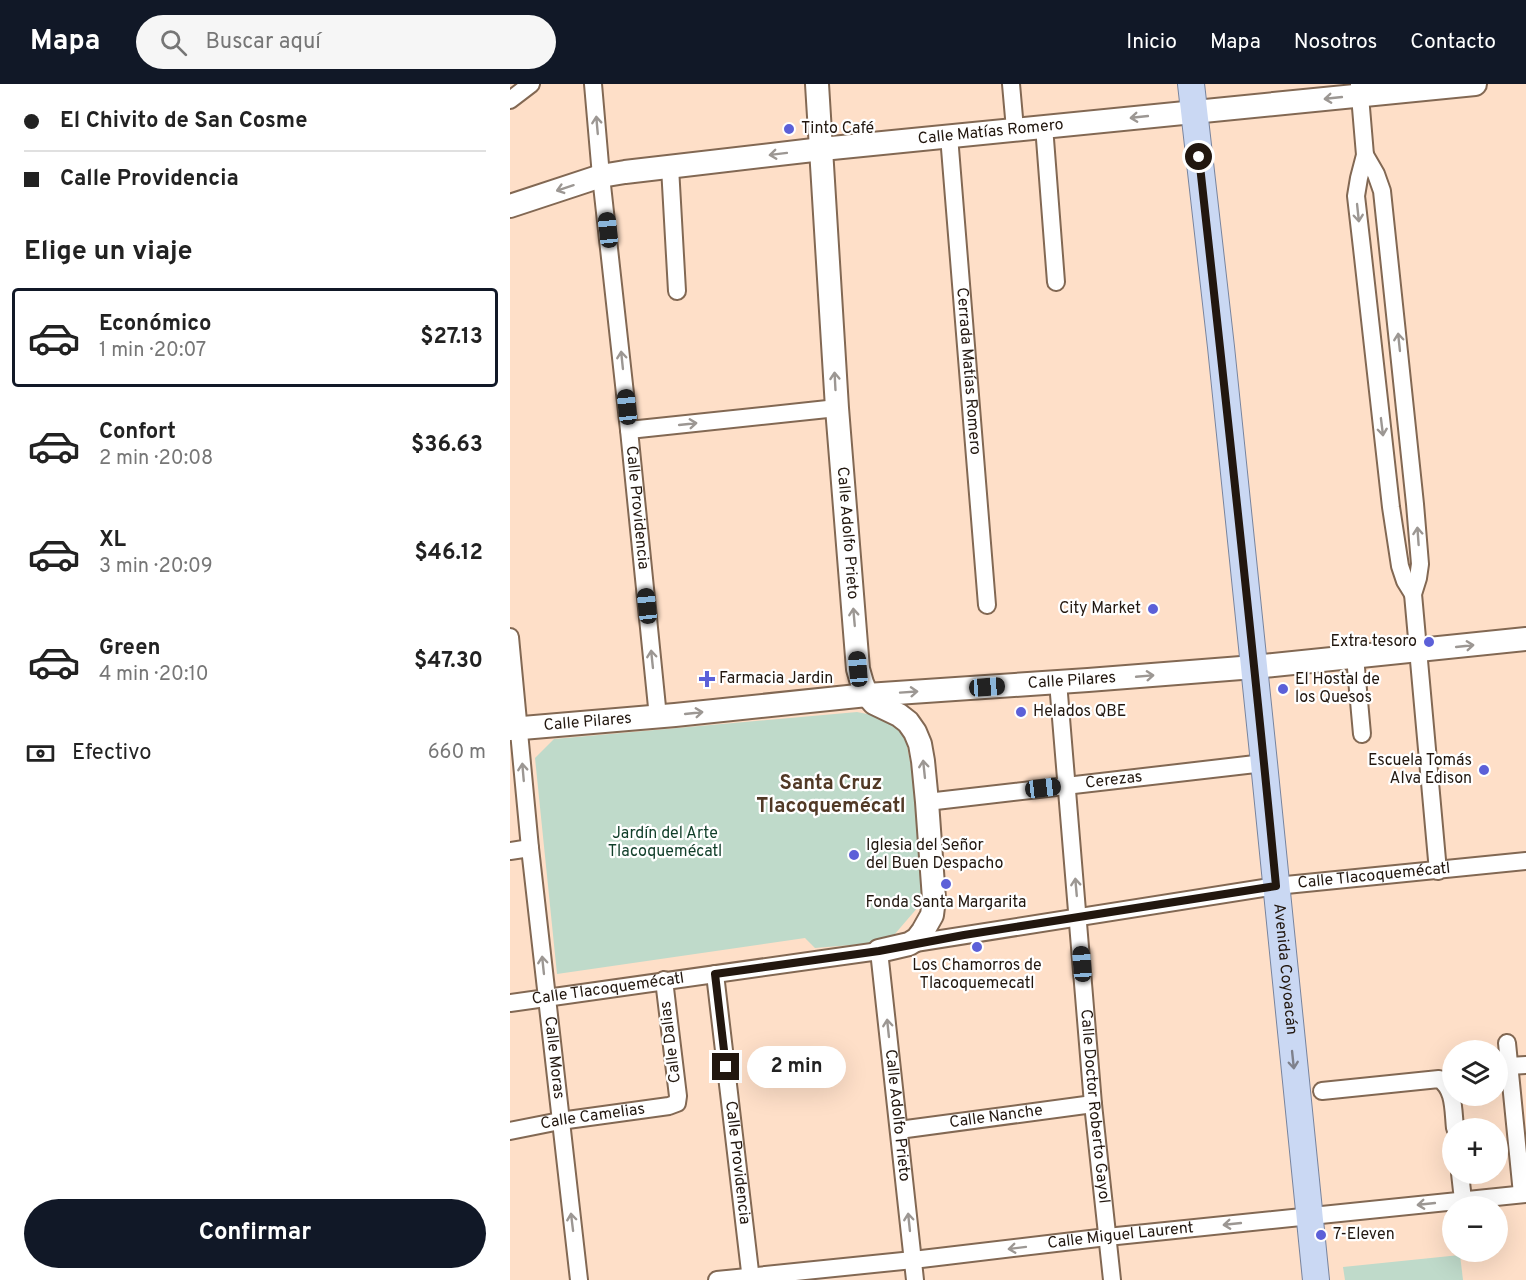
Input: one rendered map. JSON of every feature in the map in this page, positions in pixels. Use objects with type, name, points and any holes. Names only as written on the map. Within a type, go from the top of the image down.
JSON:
[{"type":"main road","name":"Avenida Coyoacán","points":[[1191,84],[1221,346],[1316,1280]]},
{"type":"street","points":[[510,100],[531,84]]},
{"type":"street","name":"Calle Providencia","points":[[593,84],[658,717]]},
{"type":"street","name":"Calle Adolfo Prieto","points":[[818,84],[837,408],[858,669],[867,695]]},
{"type":"street","points":[[1011,84],[1016,129]]},
{"type":"street","name":"Calle Matías Romero","points":[[510,206],[601,176],[625,172],[822,149],[1194,111],[1359,90],[1475,84]]},
{"type":"street","points":[[1359,90],[1365,155],[1356,196],[1391,507],[1400,566],[1413,594]]},
{"type":"street","points":[[1044,126],[1056,282]]},
{"type":"street","name":"Cerrada Matías Romero","points":[[950,136],[987,605]]},
{"type":"street","points":[[1365,155],[1376,174],[1382,191],[1415,504],[1420,564],[1413,594],[1437,870]]},
{"type":"street","points":[[670,167],[677,291]]},
{"type":"street","points":[[1362,248],[1388,246]]},
{"type":"street","points":[[1378,389],[1403,386]]},
{"type":"street","points":[[629,429],[837,408]]},
{"type":"street","points":[[1391,507],[1415,504]]},
{"type":"street","name":"Calle Moras","points":[[510,637],[515,729],[579,1280]]},
{"type":"street","name":"Calle Pilares","points":[[515,729],[658,717],[867,695],[1254,667],[1526,639]]},
{"type":"street","points":[[1355,657],[1362,734]]},
{"type":"street","name":"Calle Doctor Roberto Gayol","points":[[1058,682],[1093,1104],[1112,1280]]},
{"type":"street","points":[[867,695],[874,704],[899,715],[908,722],[920,744],[927,802],[936,930]]},
{"type":"street","name":"Cerezas","points":[[927,802],[1264,763]]},
{"type":"street","points":[[510,851],[530,848]]},
{"type":"street","name":"Calle Tlacoquemécatl","points":[[510,1003],[879,951],[909,944],[936,930],[1078,917],[1276,886],[1526,861]]},
{"type":"street","name":"Calle Adolfo Prieto","points":[[879,951],[915,1280]]},
{"type":"street","name":"Calle Providencia","points":[[715,974],[751,1278]]},
{"type":"street","name":"Calle Dalias","points":[[664,980],[677,1103]]},
{"type":"street","points":[[1508,1045],[1518,1065],[1524,1194]]},
{"type":"street","points":[[1322,1091],[1439,1079],[1447,1086],[1451,1094],[1454,1118]]},
{"type":"street","name":"Calle Camelias","points":[[510,1131],[677,1103]]},
{"type":"street","name":"Calle Nanche","points":[[899,1130],[1093,1104]]},
{"type":"street","name":"Calle Miguel Laurent","points":[[1504,1196],[1524,1194]]},
{"type":"street","name":"Calle Miguel Laurent","points":[[717,1280],[1442,1202]]},
{"type":"green space","name":"Jardín del Arte Tlacoquemécatl","points":[[857,712],[902,721],[916,792],[925,899],[888,942],[815,948],[805,938],[557,974],[535,758],[554,739]]},
{"type":"green space","points":[[1442,1257],[1442,1262],[1461,1262],[1463,1280],[1345,1280],[1343,1267]]},
{"type":"place","name":"Tinto Café","points":[[789,129]]},
{"type":"place","name":"City Market","points":[[1153,609]]},
{"type":"place","name":"Extra tesoro","points":[[1429,642]]},
{"type":"place","name":"Farmacia Jardin","points":[[707,679]]},
{"type":"place","name":"El Hostal de los Quesos","points":[[1283,689]]},
{"type":"place","name":"Helados QBE","points":[[1021,712]]},
{"type":"place","name":"Escuela Tomás Alva Edison","points":[[1484,770]]},
{"type":"place","name":"Iglesia del Señor del Buen Despacho","points":[[854,855]]},
{"type":"place","name":"Fonda Santa Margarita","points":[[946,884]]},
{"type":"place","name":"Los Chamorros de Tlacoquemecatl","points":[[977,947]]},
{"type":"place","name":"7-Eleven","points":[[1321,1235]]},
{"type":"district","name":"Santa Cruz Tlacoquemécatl","points":[[831,796]]},
{"type":"route","points":[[726,1067],[715,974],[879,951],[909,944],[1276,886],[1221,346],[1199,157]]}]
